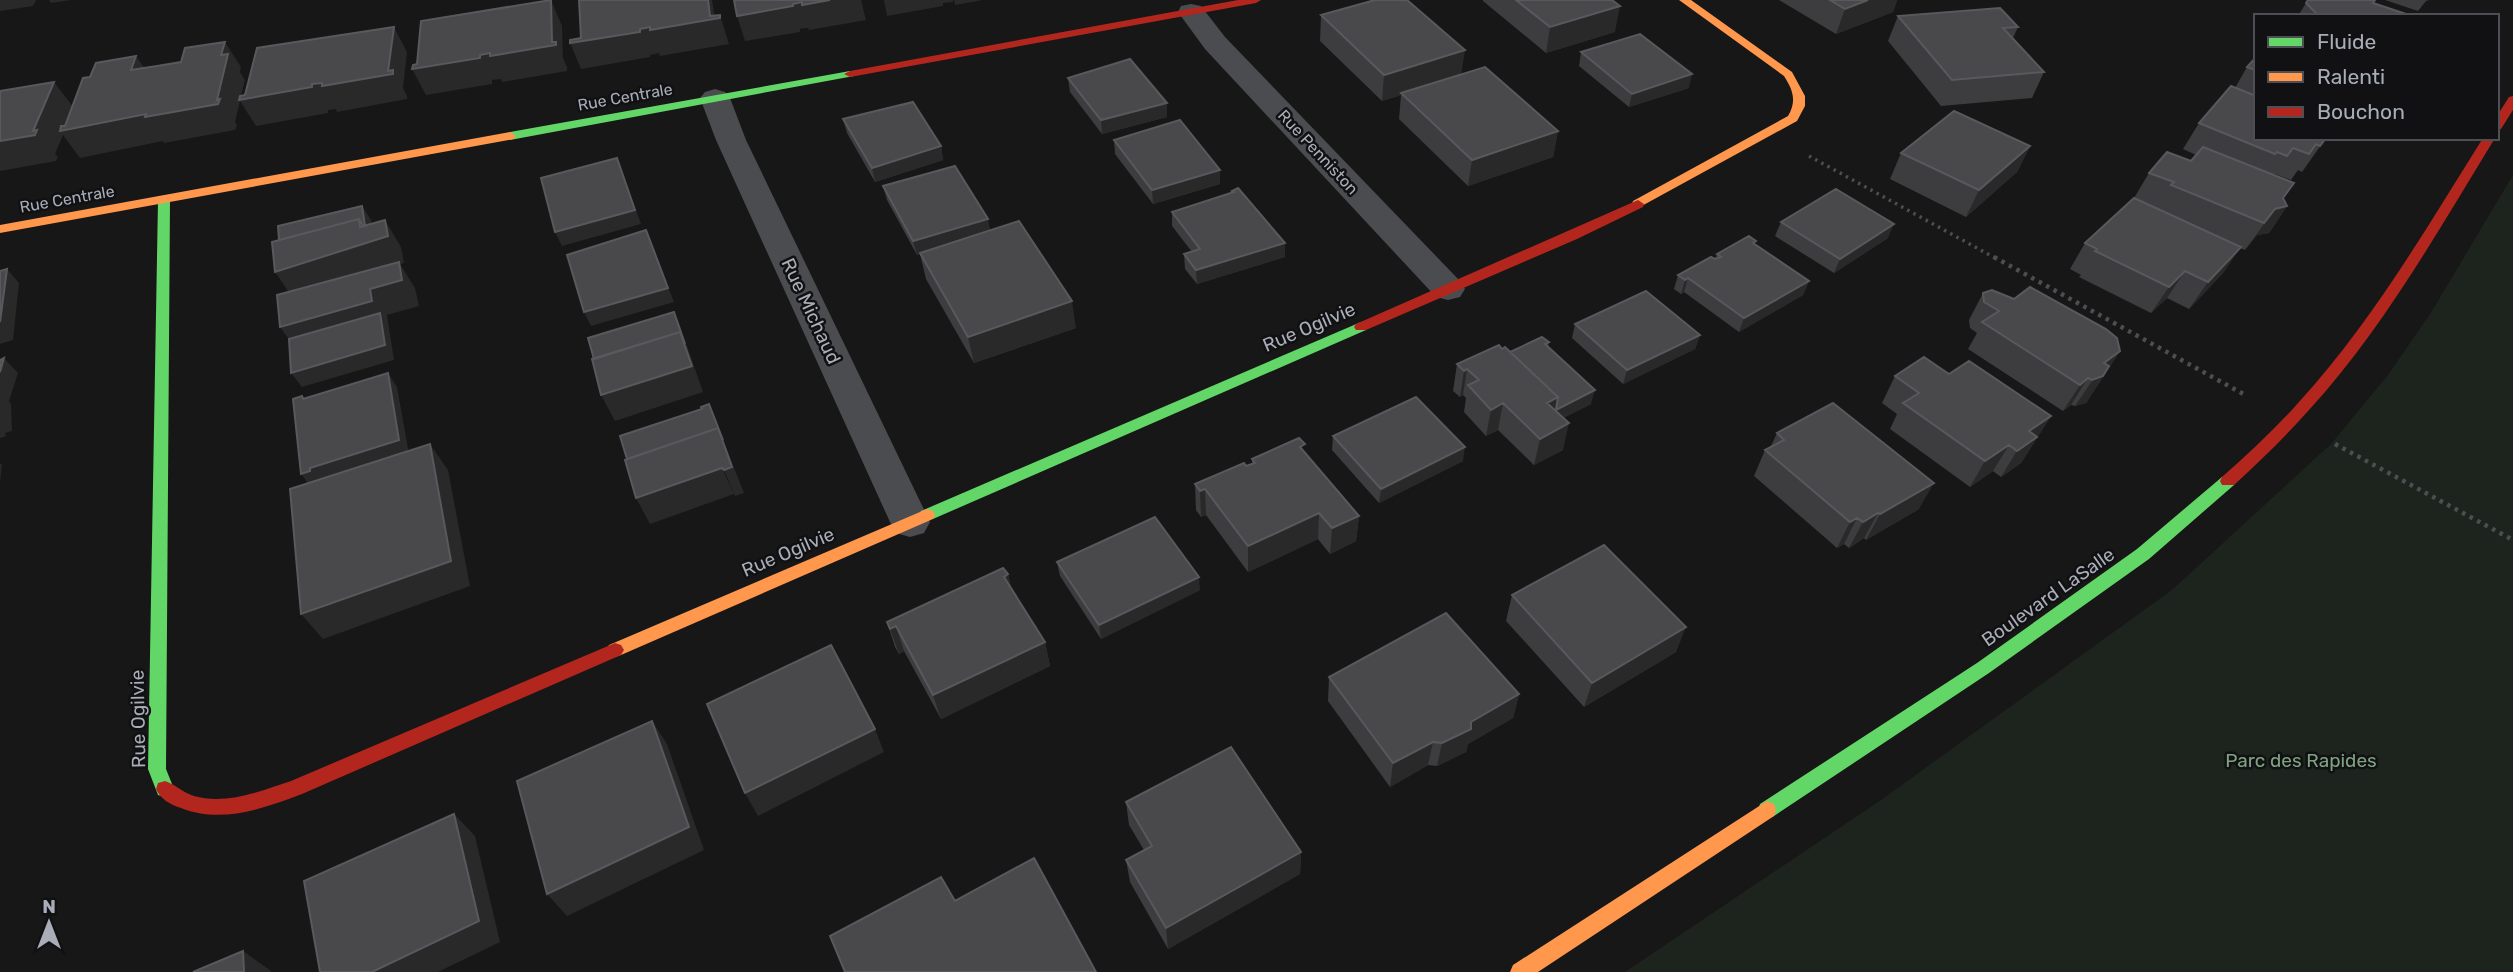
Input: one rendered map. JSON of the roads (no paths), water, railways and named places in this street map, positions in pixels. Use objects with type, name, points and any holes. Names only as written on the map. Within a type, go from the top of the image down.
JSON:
[{"type":"street","name":"Rue Centrale","points":[[0,229],[1256,0]]},
{"type":"street","name":"Rue Ogilvie","points":[[164,200],[157,769],[165,790],[181,801],[203,808],[236,807],[295,788],[1627,211],[1793,118],[1801,108],[1803,97],[1788,74],[1684,0]]},
{"type":"street","name":"Rue Penniston","points":[[1191,12],[1215,43],[1448,289]]},
{"type":"street","name":"Rue Michaud","points":[[715,98],[737,152],[910,522]]},
{"type":"street","points":[[2499,122],[2513,100]]},
{"type":"street","name":"Boulevard LaSalle","points":[[1520,972],[1983,668],[2143,554],[2243,469],[2293,422],[2361,337],[2410,266],[2488,140]]},
{"type":"park label","name":"Parc des Rapides","points":[[2301,760]]}]
